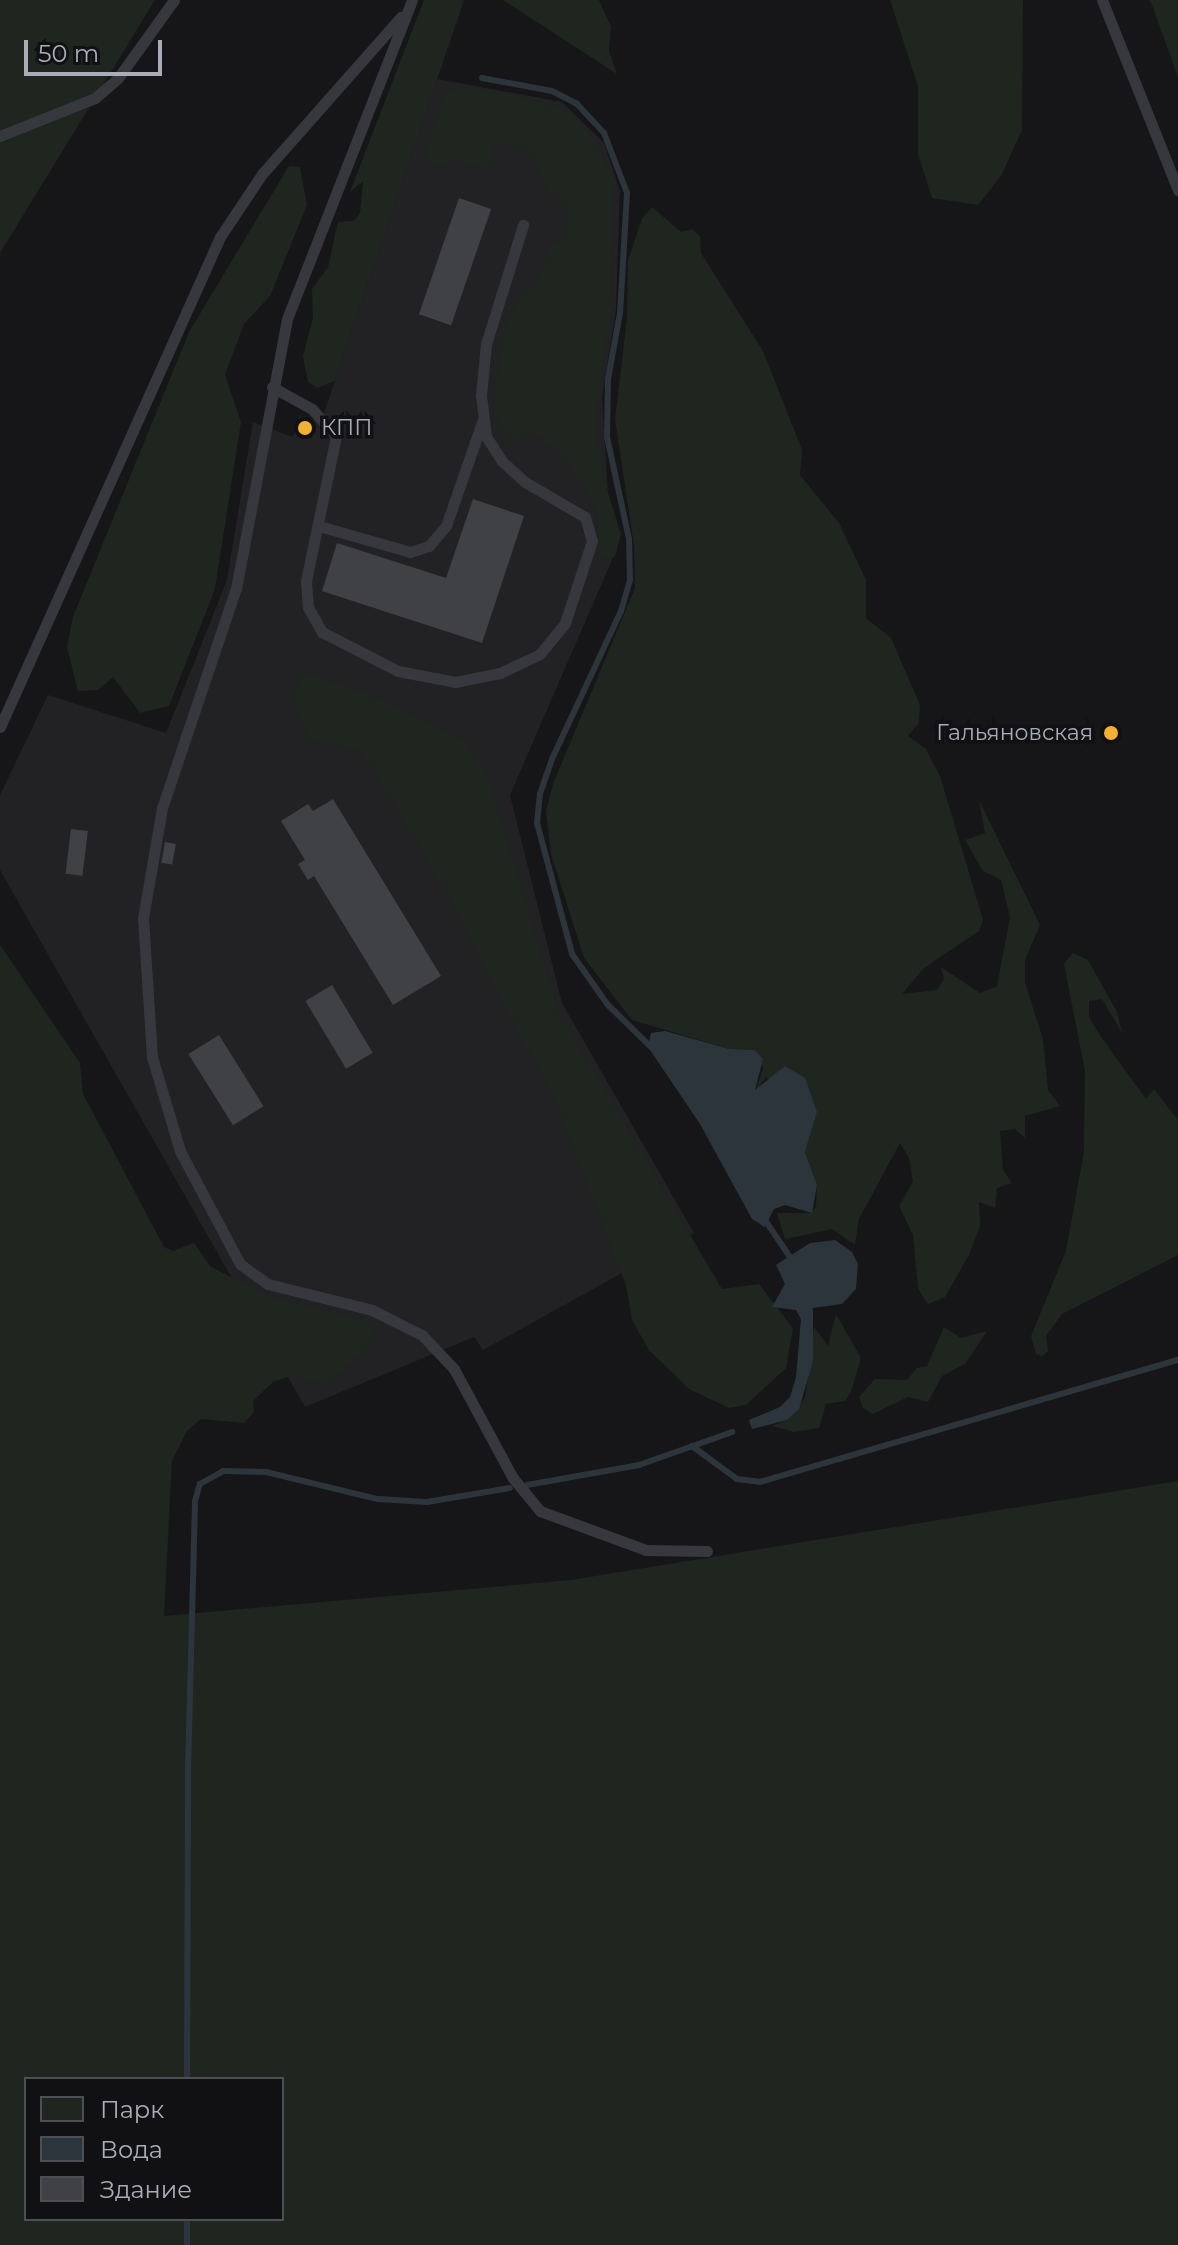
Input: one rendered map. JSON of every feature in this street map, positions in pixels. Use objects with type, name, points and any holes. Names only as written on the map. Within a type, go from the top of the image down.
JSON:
[{"type":"lane","points":[[0,136],[95,98],[118,78],[174,0]]},
{"type":"lane","points":[[1102,0],[1178,190]]},
{"type":"lane","points":[[409,5],[296,290],[272,387],[240,575],[171,775],[146,884],[147,1027],[180,1151],[230,1250],[252,1275],[400,1320],[440,1351],[472,1398],[513,1478],[540,1511],[646,1550],[707,1551]]},
{"type":"lane","points":[[0,727],[220,237],[262,174],[409,5]]},
{"type":"lane","points":[[319,526],[410,552],[429,546],[446,526],[483,420],[486,344],[523,225]]},
{"type":"lane","points":[[272,387],[312,409],[336,436],[306,595],[312,621],[336,644],[398,671],[455,682],[500,673],[540,654],[565,623],[592,541],[591,527],[575,508],[525,482],[502,461],[483,420]]},
{"type":"shaded area","points":[[437,79],[562,102],[604,143],[620,191],[616,309],[602,398],[612,560],[510,795],[562,1003],[694,1233],[483,1350],[474,1337],[305,1407],[0,870],[0,795],[48,695],[166,733],[227,580],[253,422],[293,437],[299,416],[321,422]]},
{"type":"green space","points":[[0,0],[155,0],[0,253]]},
{"type":"green space","points":[[424,0],[464,0],[335,381],[317,388],[308,382],[303,356],[313,318],[312,289],[328,267],[338,222],[354,221],[360,213],[363,181],[350,192]]},
{"type":"green space","points":[[503,0],[599,0],[611,27],[609,51],[617,74]]},
{"type":"green space","points":[[890,0],[1023,0],[1022,130],[1001,176],[978,205],[932,198],[918,154],[918,86]]},
{"type":"green space","points":[[1149,0],[1178,0],[1178,77],[1152,5]]},
{"type":"green space","points":[[460,86],[523,97],[570,112],[597,143],[612,177],[610,312],[596,421],[601,470],[621,534],[615,557],[607,560],[599,553],[597,509],[565,458],[532,430],[509,444],[498,423],[494,398],[505,327],[518,300],[536,282],[550,248],[567,235],[570,212],[548,190],[533,158],[516,144],[492,146],[491,164],[486,169],[455,161],[439,167],[427,163],[425,154],[444,95]]},
{"type":"green space","points":[[289,166],[300,167],[307,205],[270,296],[244,324],[225,375],[241,422],[215,589],[169,706],[140,713],[113,677],[98,690],[78,691],[67,647],[73,617],[189,332]]},
{"type":"green space","points":[[652,207],[681,232],[693,229],[700,237],[701,253],[763,351],[802,450],[800,475],[839,523],[866,580],[866,618],[891,638],[920,705],[919,723],[908,736],[926,749],[940,776],[983,920],[979,931],[924,968],[902,994],[937,990],[944,979],[941,967],[980,993],[997,986],[1010,917],[1001,880],[983,871],[965,840],[985,833],[979,800],[1040,925],[1025,960],[1025,983],[1043,1039],[1048,1090],[1060,1106],[1025,1116],[1025,1138],[1015,1129],[1000,1131],[1003,1170],[1012,1183],[997,1188],[995,1208],[979,1202],[980,1226],[969,1255],[945,1297],[928,1304],[918,1289],[913,1235],[899,1206],[913,1182],[909,1158],[900,1143],[859,1219],[855,1245],[832,1229],[785,1239],[777,1213],[811,1213],[816,1207],[817,1185],[805,1152],[817,1112],[766,1077],[755,1092],[763,1069],[755,1050],[729,1049],[632,1020],[584,958],[551,854],[546,811],[553,784],[635,588],[634,546],[615,419],[627,318],[628,260],[642,219]]},
{"type":"green space","points":[[303,673],[353,688],[464,740],[486,772],[559,1013],[722,1289],[759,1284],[793,1328],[786,1368],[746,1405],[729,1408],[689,1389],[649,1350],[632,1320],[626,1285],[556,1104],[452,902],[375,772],[357,748],[313,742],[305,729],[292,696]]},
{"type":"green space","points":[[0,945],[80,1063],[83,1094],[164,1247],[173,1251],[194,1243],[210,1266],[267,1296],[374,1323],[369,1347],[326,1385],[294,1375],[273,1382],[253,1401],[254,1412],[244,1423],[201,1419],[187,1431],[172,1461],[164,1616],[571,1580],[1178,1481],[1178,2245],[0,2245]]},
{"type":"green space","points":[[1073,953],[1088,960],[1117,1012],[1122,1033],[1102,999],[1089,1001],[1089,1017],[1099,1034],[1146,1099],[1154,1089],[1178,1120],[1178,1255],[1062,1314],[1046,1336],[1048,1351],[1042,1356],[1036,1354],[1031,1336],[1066,1251],[1084,1152],[1085,1071],[1064,964]]},
{"type":"green space","points":[[836,1314],[861,1358],[851,1392],[845,1401],[826,1404],[819,1428],[794,1432],[772,1426],[787,1420],[805,1398],[814,1327],[828,1346]]},
{"type":"green space","points":[[944,1327],[961,1338],[987,1331],[965,1364],[942,1376],[928,1402],[908,1397],[873,1414],[863,1408],[859,1397],[875,1379],[907,1380],[917,1368],[927,1366]]},
{"type":"water","points":[[665,1031],[729,1049],[755,1050],[763,1059],[755,1090],[785,1066],[805,1078],[817,1112],[805,1152],[817,1185],[812,1213],[785,1205],[774,1209],[765,1227],[752,1219],[700,1124],[648,1047],[651,1033]]},
{"type":"water","points":[[835,1240],[852,1252],[858,1264],[856,1289],[842,1304],[813,1308],[813,1361],[799,1409],[787,1420],[752,1429],[749,1420],[780,1407],[790,1397],[796,1377],[801,1319],[796,1310],[772,1307],[785,1284],[776,1265],[810,1243]]},
{"type":"building","points":[[459,198],[491,209],[451,325],[419,314]]},
{"type":"building","points":[[473,499],[524,516],[482,643],[322,591],[337,543],[446,578]]},
{"type":"building","points":[[333,799],[441,976],[393,1005],[314,876],[308,880],[298,864],[305,860],[281,821],[308,804],[313,811]]},
{"type":"building","points":[[71,829],[88,831],[82,876],[66,874]]},
{"type":"building","points":[[165,842],[176,844],[172,865],[161,863]]},
{"type":"building","points":[[332,985],[373,1053],[346,1069],[305,1001]]},
{"type":"building","points":[[219,1035],[264,1106],[233,1125],[188,1054]]},
{"type":"waterway","points":[[482,78],[552,91],[577,104],[604,133],[627,193],[620,313],[608,379],[607,437],[629,539],[630,580],[621,611],[552,759],[540,794],[537,823],[572,954],[608,1005],[652,1048]]},
{"type":"waterway","points":[[765,1220],[792,1260]]},
{"type":"waterway","points":[[692,1446],[737,1479],[760,1482],[1178,1360]]},
{"type":"waterway","points":[[527,1485],[639,1465],[732,1432]]},
{"type":"waterway","points":[[187,2077],[188,1771],[195,1501],[200,1484],[223,1471],[266,1472],[378,1499],[427,1502],[510,1488]]},
{"type":"waterway","points":[[187,2221],[187,2245]]},
{"type":"place","name":"КПП","points":[[305,428]]},
{"type":"place","name":"Гальяновская","points":[[1111,733]]}]
